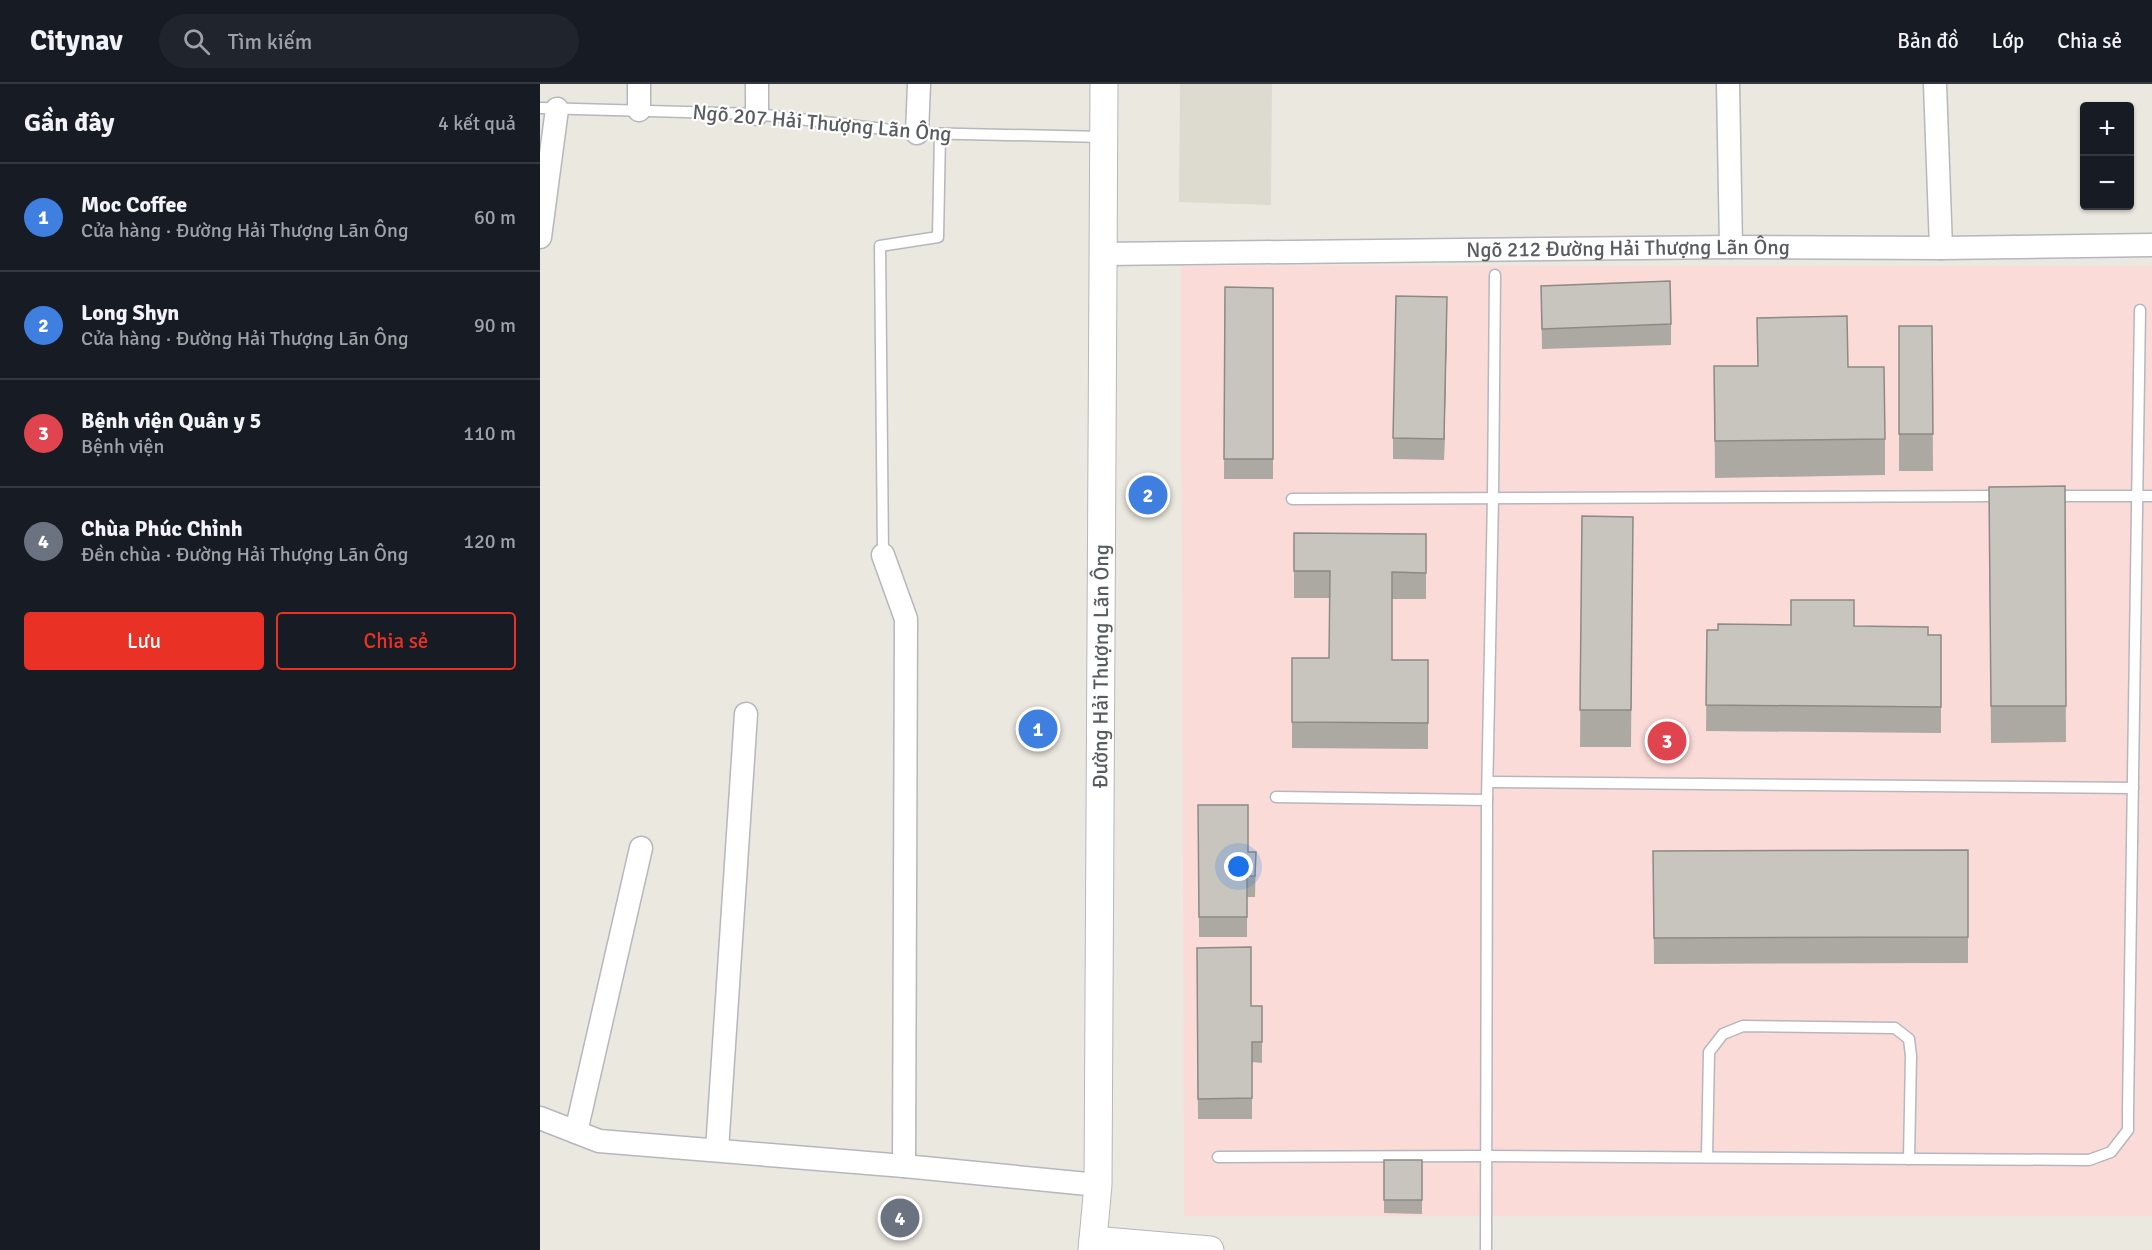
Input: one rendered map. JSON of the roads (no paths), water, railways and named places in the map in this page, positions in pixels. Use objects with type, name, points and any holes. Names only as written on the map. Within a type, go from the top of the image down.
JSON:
[{"type":"street","points":[[639,84],[639,110]]},
{"type":"street","points":[[757,84],[758,114]]},
{"type":"street","points":[[917,133],[919,84]]},
{"type":"street","name":"Đường Hải Thượng Lãn Ông","points":[[1093,1245],[1098,1185],[1104,84]]},
{"type":"street","points":[[1728,84],[1731,247]]},
{"type":"street","points":[[1935,84],[1941,248]]},
{"type":"street","points":[[540,237],[549,109]]},
{"type":"street","name":"Ngõ 212 Đường Hải Thượng Lãn Ông","points":[[1103,254],[2152,245]]},
{"type":"street","points":[[883,555],[906,620],[904,1166]]},
{"type":"street","points":[[717,1150],[746,714]]},
{"type":"street","points":[[576,1132],[641,848]]},
{"type":"street","points":[[540,1118],[599,1141],[904,1166],[1098,1185]]},
{"type":"street","points":[[1093,1245],[1210,1250]]},
{"type":"lane","name":"Ngõ 207 Hải Thượng Lãn Ông","points":[[549,109],[758,114],[917,133],[1104,137]]},
{"type":"lane","points":[[883,555],[880,246],[938,237],[940,134]]},
{"type":"lane","points":[[1486,1250],[1487,800],[1495,275]]},
{"type":"lane","points":[[1218,1157],[1486,1156],[2089,1160],[2111,1152],[2127,1130],[2140,310]]},
{"type":"lane","points":[[1292,499],[2018,496]]},
{"type":"lane","points":[[2042,496],[2152,496]]},
{"type":"lane","points":[[1488,782],[2133,788]]},
{"type":"lane","points":[[1276,796],[1487,800]]},
{"type":"lane","points":[[1707,1157],[1709,1052],[1723,1034],[1743,1026],[1895,1028],[1909,1038],[1911,1056],[1909,1159]]},
{"type":"place","name":"Long Shyn","points":[[1148,495]]},
{"type":"place","name":"Moc Coffee","points":[[1038,729]]},
{"type":"place","name":"Bệnh viện Quân y 5","points":[[1667,741]]},
{"type":"place","name":"Chùa Phúc Chỉnh","points":[[900,1218]]}]
